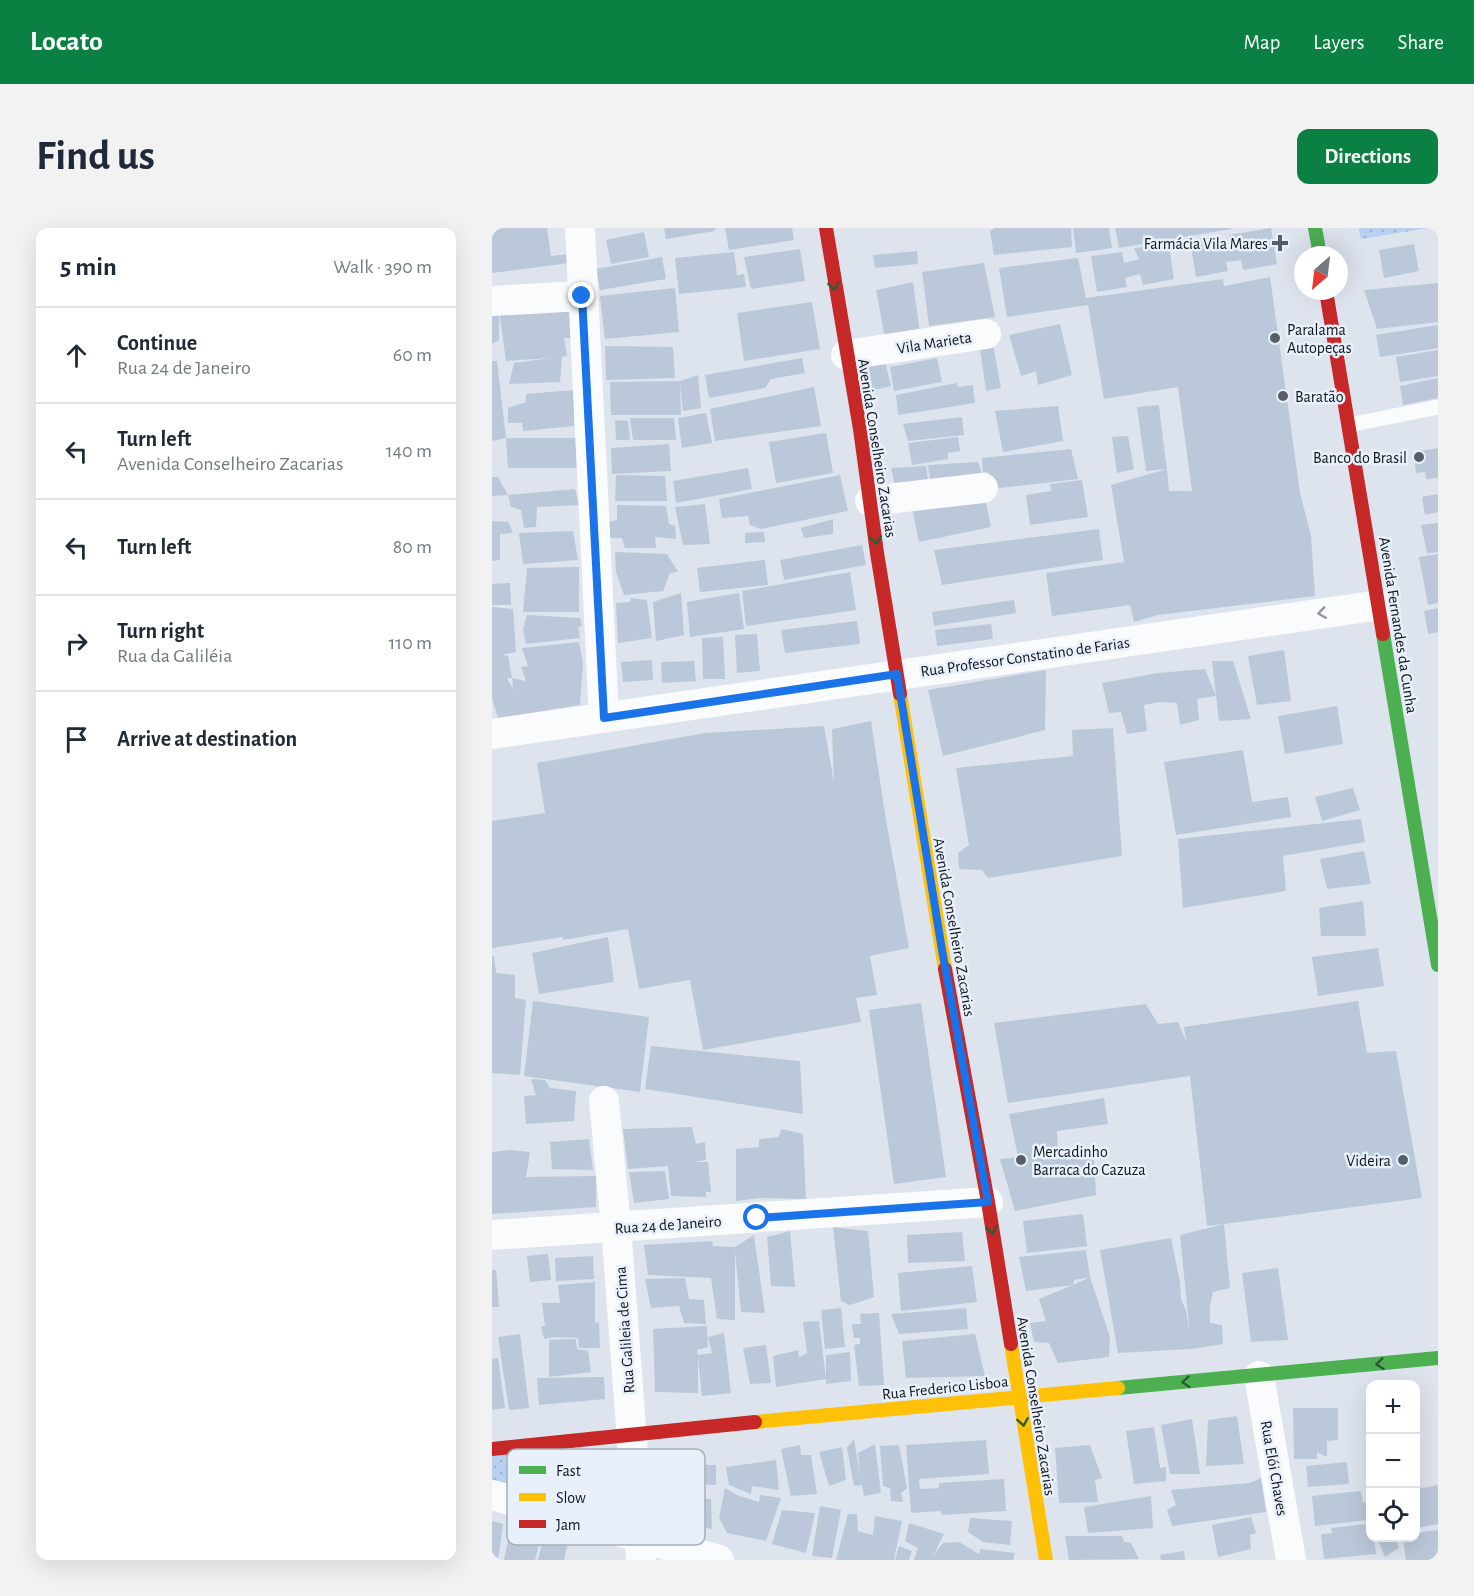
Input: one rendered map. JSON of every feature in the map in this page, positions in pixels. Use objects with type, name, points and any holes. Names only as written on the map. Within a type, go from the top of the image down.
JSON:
[{"type":"street","points":[[580,228],[604,718]]},
{"type":"street","name":"Avenida Conselheiro Zacarias","points":[[825,228],[942,950],[988,1202],[1046,1560]]},
{"type":"street","points":[[1315,228],[1318,246]]},
{"type":"street","points":[[492,302],[582,296]]},
{"type":"street","name":"Avenida Fernandes da Cunha","points":[[1328,300],[1433,904],[1438,965]]},
{"type":"street","name":"Vila Marieta","points":[[846,355],[986,334]]},
{"type":"street","points":[[870,501],[983,488]]},
{"type":"street","name":"Rua Professor Constatino de Farias","points":[[492,734],[1380,605]]},
{"type":"street","name":"Rua Galileia de Cima","points":[[604,1101],[633,1449]]},
{"type":"street","name":"Rua 24 de Janeiro","points":[[492,1235],[988,1202]]},
{"type":"street","name":"Rua Frederico Lisboa","points":[[492,1449],[1018,1396],[1438,1358]]},
{"type":"street","name":"Rua Elói Chaves","points":[[1259,1376],[1291,1560]]},
{"type":"street","points":[[492,1495],[507,1500]]},
{"type":"street","points":[[640,1549],[719,1560]]},
{"type":"lane","points":[[1349,425],[1438,407]]},
{"type":"shaded area","points":[[1359,228],[1429,228],[1361,239]]},
{"type":"shaded area","points":[[619,1447],[619,1449],[591,1449]]},
{"type":"shaded area","points":[[507,1455],[507,1484],[492,1480],[492,1456]]},
{"type":"building","points":[[492,228],[547,228],[551,256],[568,254],[569,263],[492,273]]},
{"type":"building","points":[[664,228],[715,228],[715,231],[666,239]]},
{"type":"building","points":[[725,228],[792,228],[794,240],[729,250]]},
{"type":"building","points":[[995,228],[1071,228],[1072,247],[994,255],[990,231]]},
{"type":"building","points":[[1073,228],[1109,228],[1112,248],[1076,253]]},
{"type":"building","points":[[1115,228],[1231,228],[1231,229],[1119,248]]},
{"type":"building","points":[[1271,228],[1277,264],[1243,270],[1241,260],[1226,262],[1228,271],[1196,277],[1190,241],[1220,236],[1222,250],[1231,248],[1229,235]]},
{"type":"building","points":[[644,232],[649,257],[611,264],[606,240]]},
{"type":"building","points":[[1414,244],[1419,271],[1384,278],[1379,250]]},
{"type":"building","points":[[1169,245],[1174,279],[1143,285],[1140,274],[1125,278],[1127,287],[1097,292],[1091,256],[1122,252],[1124,263],[1139,259],[1134,248]]},
{"type":"building","points":[[800,249],[805,281],[751,289],[744,257]]},
{"type":"building","points":[[917,251],[918,264],[875,268],[873,255]]},
{"type":"building","points":[[734,252],[737,275],[744,274],[746,287],[679,294],[675,258]]},
{"type":"building","points":[[662,257],[666,279],[600,290],[596,269]]},
{"type":"building","points":[[1078,258],[1086,298],[1223,279],[1224,286],[1270,277],[1300,493],[1311,536],[1315,596],[1158,615],[1134,622],[1130,605],[1052,616],[1046,573],[1124,562],[1111,485],[1167,469],[1169,491],[1192,491],[1178,387],[1104,399],[1088,305],[1007,317],[999,268]]},
{"type":"building","points":[[984,263],[995,317],[929,326],[922,272]]},
{"type":"building","points":[[913,282],[920,334],[885,339],[876,290]]},
{"type":"building","points":[[1438,283],[1438,322],[1377,329],[1364,290]]},
{"type":"building","points":[[675,288],[679,332],[605,339],[600,296]]},
{"type":"building","points":[[812,302],[820,349],[744,361],[737,313]]},
{"type":"building","points":[[492,311],[499,311],[499,340],[492,344]]},
{"type":"building","points":[[499,311],[570,311],[576,338],[564,338],[567,356],[562,357],[560,382],[509,384],[514,363],[551,358],[506,361]]},
{"type":"building","points":[[1060,324],[1072,375],[1038,385],[1036,371],[1021,376],[1009,335]]},
{"type":"building","points":[[1438,325],[1438,348],[1380,357],[1376,335]]},
{"type":"building","points":[[993,345],[1001,388],[986,391],[980,348]]},
{"type":"building","points":[[605,346],[673,347],[675,378],[606,380]]},
{"type":"building","points":[[1438,350],[1438,376],[1400,382],[1396,357]]},
{"type":"building","points":[[884,357],[891,386],[870,391],[863,363]]},
{"type":"building","points":[[802,358],[805,373],[771,379],[765,388],[709,398],[705,375]]},
{"type":"building","points":[[937,358],[942,382],[894,391],[890,367]]},
{"type":"building","points":[[492,361],[497,361],[506,438],[492,441]]},
{"type":"building","points":[[698,375],[701,408],[683,411],[680,384],[681,415],[611,415],[610,382],[680,381]]},
{"type":"building","points":[[1438,378],[1438,398],[1403,405],[1400,386]]},
{"type":"building","points":[[957,383],[958,387],[973,385],[975,403],[898,415],[896,395]]},
{"type":"building","points":[[814,387],[821,426],[715,441],[710,409]]},
{"type":"building","points":[[574,390],[574,426],[523,431],[522,423],[508,423],[508,408],[526,402],[526,394]]},
{"type":"building","points":[[1159,405],[1167,469],[1146,471],[1137,407]]},
{"type":"building","points":[[1058,406],[1063,441],[1003,452],[995,411]]},
{"type":"building","points":[[706,413],[712,443],[682,448],[678,418]]},
{"type":"building","points":[[962,417],[964,435],[908,441],[903,424]]},
{"type":"building","points":[[630,418],[674,418],[676,440],[633,440]]},
{"type":"building","points":[[615,420],[628,421],[630,440],[616,440]]},
{"type":"building","points":[[826,433],[833,473],[776,483],[769,442]]},
{"type":"building","points":[[1128,436],[1134,469],[1117,473],[1112,437]]},
{"type":"building","points":[[958,437],[960,451],[948,453],[948,459],[912,465],[908,443]]},
{"type":"building","points":[[506,438],[578,438],[580,468],[508,468]]},
{"type":"building","points":[[669,444],[671,471],[612,474],[611,448]]},
{"type":"building","points":[[1438,448],[1438,478],[1426,479],[1425,472],[1416,473],[1414,452]]},
{"type":"building","points":[[1071,449],[1078,479],[991,489],[989,473],[983,472],[982,458]]},
{"type":"building","points":[[978,462],[984,480],[931,486],[928,465]]},
{"type":"building","points":[[926,466],[929,487],[896,490],[891,468]]},
{"type":"building","points":[[748,468],[752,489],[676,503],[673,481]]},
{"type":"building","points":[[616,475],[665,476],[667,501],[615,501]]},
{"type":"building","points":[[840,475],[848,511],[761,529],[750,525],[748,516],[722,518],[719,499]]},
{"type":"building","points":[[492,477],[498,477],[508,495],[492,496]]},
{"type":"building","points":[[1082,480],[1088,517],[1030,525],[1026,495],[1051,491],[1050,484]]},
{"type":"building","points":[[983,488],[991,527],[919,542],[911,503]]},
{"type":"building","points":[[575,489],[579,505],[537,507],[536,527],[524,528],[521,510],[511,507],[508,495]]},
{"type":"building","points":[[1438,494],[1438,512],[1425,515],[1422,497]]},
{"type":"building","points":[[705,504],[710,544],[683,545],[675,507]]},
{"type":"building","points":[[617,505],[666,506],[669,524],[675,526],[676,539],[655,537],[656,548],[625,548],[622,538],[610,538],[609,522],[617,520]]},
{"type":"building","points":[[833,519],[833,534],[804,538],[801,528]]},
{"type":"building","points":[[492,521],[508,522],[513,533],[500,534],[500,560],[492,561]]},
{"type":"building","points":[[1438,523],[1438,552],[1427,553],[1421,525]]},
{"type":"building","points":[[1099,529],[1103,560],[942,585],[934,550]]},
{"type":"building","points":[[573,531],[578,560],[523,564],[519,533]]},
{"type":"building","points":[[764,532],[765,542],[745,543],[745,533]]},
{"type":"building","points":[[862,545],[866,565],[784,580],[780,560]]},
{"type":"building","points":[[615,552],[667,554],[678,572],[670,573],[663,591],[624,595],[616,572]]},
{"type":"building","points":[[1438,554],[1438,603],[1428,605],[1419,557]]},
{"type":"building","points":[[765,560],[768,585],[700,592],[697,568]]},
{"type":"building","points":[[579,567],[579,612],[523,612],[527,568]]},
{"type":"building","points":[[850,572],[856,610],[746,626],[742,591]]},
{"type":"building","points":[[510,583],[511,605],[492,605],[492,584]]},
{"type":"building","points":[[681,593],[684,635],[656,641],[653,602]]},
{"type":"building","points":[[739,593],[744,629],[690,637],[687,602]]},
{"type":"building","points":[[631,598],[647,600],[652,638],[618,643],[616,603],[630,602]]},
{"type":"building","points":[[1014,600],[1016,613],[934,626],[932,612]]},
{"type":"building","points":[[492,607],[513,609],[516,652],[502,655],[508,656],[512,678],[526,681],[521,667],[528,666],[522,648],[579,642],[583,663],[580,705],[498,718],[492,698]],"holes":[[[507,678],[512,678],[513,689]]]},
{"type":"building","points":[[1438,608],[1438,632],[1428,634],[1424,611]]},
{"type":"building","points":[[527,615],[580,618],[582,626],[578,627],[580,638],[526,644],[523,629]]},
{"type":"building","points":[[857,621],[860,644],[785,653],[781,630]]},
{"type":"building","points":[[991,624],[993,639],[937,646],[935,630]]},
{"type":"building","points":[[757,634],[760,671],[737,673],[735,635]]},
{"type":"building","points":[[723,637],[725,679],[703,679],[702,638]]},
{"type":"building","points":[[1284,650],[1291,701],[1257,705],[1248,656]]},
{"type":"building","points":[[652,660],[653,680],[623,682],[621,662]]},
{"type":"building","points":[[694,661],[696,681],[662,683],[661,662]]},
{"type":"building","points":[[1212,661],[1233,661],[1251,719],[1219,721]]},
{"type":"building","points":[[1205,669],[1216,696],[1197,699],[1199,720],[1180,725],[1177,703],[1160,702],[1144,705],[1147,731],[1127,734],[1121,712],[1109,713],[1102,683],[1158,673]]},
{"type":"building","points":[[1046,670],[1045,730],[943,756],[928,690]]},
{"type":"building","points":[[1337,706],[1343,744],[1285,754],[1278,716]]},
{"type":"building","points":[[871,721],[909,948],[870,956],[877,995],[856,998],[861,1022],[703,1050],[690,980],[639,989],[628,929],[563,940],[563,937],[492,948],[492,821],[545,813],[537,763],[705,733],[824,726],[834,783],[832,729]]},
{"type":"building","points":[[1113,728],[1122,856],[988,878],[982,870],[959,869],[958,853],[969,845],[956,768],[1073,756],[1072,730]]},
{"type":"building","points":[[1243,750],[1252,802],[1288,797],[1291,817],[1176,835],[1164,762]]},
{"type":"building","points":[[1353,788],[1360,810],[1322,821],[1315,797]]},
{"type":"building","points":[[1361,819],[1365,842],[1283,856],[1286,891],[1183,908],[1178,839]]},
{"type":"building","points":[[1364,851],[1371,884],[1327,889],[1320,859]]},
{"type":"building","points":[[1363,901],[1366,936],[1321,936],[1319,908]]},
{"type":"building","points":[[608,937],[614,982],[539,994],[532,953]]},
{"type":"building","points":[[1378,948],[1384,986],[1318,996],[1312,957]]},
{"type":"building","points":[[492,956],[494,956],[496,973],[515,975],[515,998],[526,1000],[520,1075],[492,1073]]},
{"type":"building","points":[[533,1001],[649,1017],[640,1092],[524,1076]]},
{"type":"building","points":[[1358,1001],[1367,1053],[1396,1051],[1422,1198],[1207,1226],[1190,1076],[1008,1103],[994,1023],[1146,1004],[1158,1024],[1178,1022],[1186,1041],[1184,1027]]},
{"type":"building","points":[[921,1003],[946,1177],[894,1184],[869,1010]]},
{"type":"building","points":[[651,1046],[800,1061],[803,1114],[645,1089]]},
{"type":"building","points":[[531,1079],[545,1080],[550,1088],[576,1091],[574,1121],[526,1124],[524,1096],[536,1095]]},
{"type":"building","points":[[1104,1098],[1108,1124],[1057,1131],[1058,1152],[1093,1148],[1096,1195],[1015,1211],[1000,1159],[1018,1157],[1009,1114]]},
{"type":"building","points":[[692,1127],[696,1144],[705,1142],[706,1160],[693,1162],[708,1162],[711,1192],[706,1192],[706,1197],[671,1196],[668,1166],[628,1169],[623,1129]]},
{"type":"building","points":[[782,1129],[803,1134],[806,1199],[760,1198],[736,1201],[736,1149],[759,1147],[759,1139],[778,1137]]},
{"type":"building","points":[[589,1139],[593,1170],[552,1169],[550,1142]]},
{"type":"building","points":[[511,1150],[530,1152],[526,1177],[596,1176],[596,1207],[492,1214],[492,1152]]},
{"type":"building","points":[[665,1171],[669,1199],[634,1203],[629,1172]]},
{"type":"building","points":[[1083,1214],[1087,1246],[1027,1253],[1023,1221]]},
{"type":"building","points":[[1224,1224],[1230,1288],[1213,1292],[1210,1307],[1210,1323],[1222,1325],[1223,1344],[1191,1349],[1118,1353],[1100,1250],[1171,1238],[1181,1299],[1186,1310],[1190,1335],[1180,1235]]},
{"type":"building","points":[[833,1227],[868,1231],[874,1297],[850,1305],[841,1301]]},
{"type":"building","points":[[790,1231],[795,1287],[771,1286],[767,1237]]},
{"type":"building","points":[[962,1232],[965,1261],[908,1263],[907,1235]]},
{"type":"building","points":[[754,1235],[765,1313],[741,1312],[735,1251],[735,1320],[717,1319],[711,1278],[648,1275],[644,1245],[712,1241],[713,1246],[735,1247]]},
{"type":"building","points":[[1086,1250],[1090,1277],[1074,1280],[1073,1285],[1026,1291],[1019,1257]]},
{"type":"building","points":[[548,1254],[551,1280],[530,1282],[527,1256]]},
{"type":"building","points":[[593,1256],[594,1279],[556,1281],[555,1258]]},
{"type":"building","points":[[972,1266],[977,1302],[901,1311],[898,1273]]},
{"type":"building","points":[[1278,1268],[1288,1340],[1251,1342],[1242,1273]]},
{"type":"building","points":[[492,1270],[496,1270],[499,1307],[492,1307]]},
{"type":"building","points":[[1090,1277],[1110,1337],[1109,1357],[1058,1363],[1049,1343],[1034,1342],[1030,1323],[1046,1321],[1039,1299]]},
{"type":"building","points":[[685,1278],[689,1299],[704,1300],[706,1324],[684,1323],[679,1306],[651,1308],[645,1279]]},
{"type":"building","points":[[595,1282],[595,1323],[599,1322],[600,1348],[579,1348],[578,1338],[544,1339],[541,1326],[545,1326],[542,1303],[560,1303],[558,1285]]},
{"type":"building","points":[[841,1308],[845,1347],[825,1349],[821,1310]]},
{"type":"building","points":[[966,1308],[968,1329],[899,1334],[891,1314]]},
{"type":"building","points":[[879,1313],[884,1385],[859,1386],[854,1345],[860,1344],[860,1338],[854,1338],[852,1324],[861,1324],[860,1314]]},
{"type":"building","points":[[819,1321],[826,1379],[776,1387],[773,1356],[798,1350],[799,1357],[807,1353],[803,1322]]},
{"type":"building","points":[[707,1326],[708,1347],[697,1350],[698,1355],[712,1353],[708,1337],[724,1333],[731,1393],[702,1396],[698,1357],[698,1393],[655,1392],[653,1329]]},
{"type":"building","points":[[520,1334],[529,1408],[509,1410],[498,1337]]},
{"type":"building","points":[[975,1334],[985,1376],[906,1378],[902,1341]]},
{"type":"building","points":[[576,1339],[577,1349],[588,1351],[591,1372],[549,1377],[549,1340]]},
{"type":"building","points":[[766,1345],[771,1383],[750,1384],[743,1348]]},
{"type":"building","points":[[850,1352],[851,1381],[826,1384],[826,1355]]},
{"type":"building","points":[[498,1358],[505,1408],[492,1410],[492,1359]]},
{"type":"building","points":[[604,1377],[605,1399],[539,1405],[537,1378]]},
{"type":"building","points":[[1293,1408],[1338,1408],[1338,1440],[1327,1441],[1327,1457],[1317,1452],[1317,1459],[1294,1459]]},
{"type":"building","points":[[1237,1416],[1244,1464],[1206,1466],[1208,1420]]},
{"type":"building","points":[[1192,1419],[1200,1474],[1170,1474],[1161,1425]]},
{"type":"building","points":[[1154,1427],[1160,1468],[1166,1467],[1166,1481],[1134,1484],[1126,1431]]},
{"type":"building","points":[[854,1439],[860,1475],[858,1453],[875,1444],[881,1493],[864,1496],[862,1485],[854,1486],[847,1448]]},
{"type":"building","points":[[986,1440],[989,1474],[919,1479],[920,1489],[939,1488],[939,1483],[1004,1479],[1006,1511],[942,1515],[941,1511],[911,1513],[906,1445]]},
{"type":"building","points":[[800,1445],[801,1455],[811,1455],[817,1494],[791,1496],[781,1449]]},
{"type":"building","points":[[899,1445],[907,1488],[901,1493],[903,1502],[891,1501],[890,1488],[883,1486],[880,1446]]},
{"type":"building","points":[[1090,1445],[1102,1478],[1095,1480],[1098,1502],[1059,1503],[1055,1448]]},
{"type":"building","points":[[842,1447],[846,1480],[829,1486],[819,1452]]},
{"type":"building","points":[[776,1460],[779,1490],[752,1486],[751,1494],[729,1485],[726,1467]]},
{"type":"building","points":[[1347,1462],[1349,1484],[1308,1487],[1306,1466]]},
{"type":"building","points":[[705,1465],[716,1465],[716,1485],[705,1485]]},
{"type":"building","points":[[1261,1478],[1266,1512],[1172,1526],[1167,1510],[1176,1505],[1171,1490],[1249,1483]]},
{"type":"building","points":[[1438,1485],[1438,1524],[1420,1527],[1420,1488]]},
{"type":"building","points":[[725,1488],[737,1495],[759,1502],[760,1495],[781,1498],[766,1541],[727,1533],[719,1518]]},
{"type":"building","points":[[1361,1491],[1363,1503],[1366,1502],[1366,1520],[1315,1526],[1312,1496]]},
{"type":"building","points":[[1151,1496],[1153,1528],[1088,1533],[1084,1507]]},
{"type":"building","points":[[705,1499],[711,1499],[712,1529],[705,1527]]},
{"type":"building","points":[[820,1506],[841,1510],[832,1558],[812,1556]]},
{"type":"building","points":[[782,1510],[815,1513],[806,1553],[772,1544]]},
{"type":"building","points":[[848,1514],[857,1514],[858,1531],[873,1535],[875,1516],[902,1521],[894,1560],[836,1560]]},
{"type":"building","points":[[1251,1517],[1256,1533],[1250,1535],[1251,1549],[1218,1557],[1212,1525]]},
{"type":"building","points":[[970,1518],[1012,1521],[1010,1545],[983,1542],[968,1532]]},
{"type":"building","points":[[492,1521],[503,1524],[498,1560],[492,1560]]},
{"type":"building","points":[[909,1523],[944,1534],[933,1556],[943,1543],[959,1542],[979,1554],[980,1549],[1015,1553],[1013,1560],[914,1560],[918,1548],[905,1541]]},
{"type":"building","points":[[1366,1524],[1366,1542],[1374,1542],[1376,1554],[1324,1559],[1321,1534],[1332,1533],[1331,1528]]},
{"type":"building","points":[[1438,1530],[1438,1560],[1406,1560],[1404,1542],[1420,1542],[1420,1532]]},
{"type":"building","points":[[1065,1536],[1122,1536],[1124,1542],[1131,1543],[1139,1559],[1069,1560]]},
{"type":"building","points":[[1379,1542],[1397,1542],[1399,1548],[1385,1557]]},
{"type":"building","points":[[507,1545],[539,1545],[535,1560],[504,1560]]},
{"type":"building","points":[[542,1545],[567,1545],[564,1560],[538,1560]]},
{"type":"building","points":[[899,1546],[912,1551],[909,1560],[895,1560]]},
{"type":"building","points":[[1184,1551],[1185,1560],[1161,1560],[1160,1555]]},
{"type":"traffic: fast","points":[[1315,228],[1318,246]]},
{"type":"traffic: fast","points":[[1383,634],[1438,965]]},
{"type":"traffic: fast","points":[[1118,1388],[1438,1358]]},
{"type":"traffic: slow","points":[[900,694],[945,969]]},
{"type":"traffic: slow","points":[[1011,1344],[1046,1560]]},
{"type":"traffic: slow","points":[[755,1422],[1118,1388]]},
{"type":"traffic: jam","points":[[826,228],[860,429],[900,694]]},
{"type":"traffic: jam","points":[[1327,300],[1383,634]]},
{"type":"traffic: jam","points":[[945,969],[988,1202],[1011,1344]]},
{"type":"traffic: jam","points":[[492,1449],[755,1422]]},
{"type":"place","name":"Farmácia Vila Mares","points":[[1280,243]]},
{"type":"place","name":"Paralama Autopeças","points":[[1275,338]]},
{"type":"place","name":"Baratão","points":[[1283,396]]},
{"type":"place","name":"Banco do Brasil","points":[[1419,457]]},
{"type":"place","name":"Mercadinho Barraca do Cazuza","points":[[1021,1160]]},
{"type":"place","name":"Videira","points":[[1403,1160]]},
{"type":"route","points":[[582,296],[604,718],[897,674],[942,950],[988,1202],[757,1218]]}]
